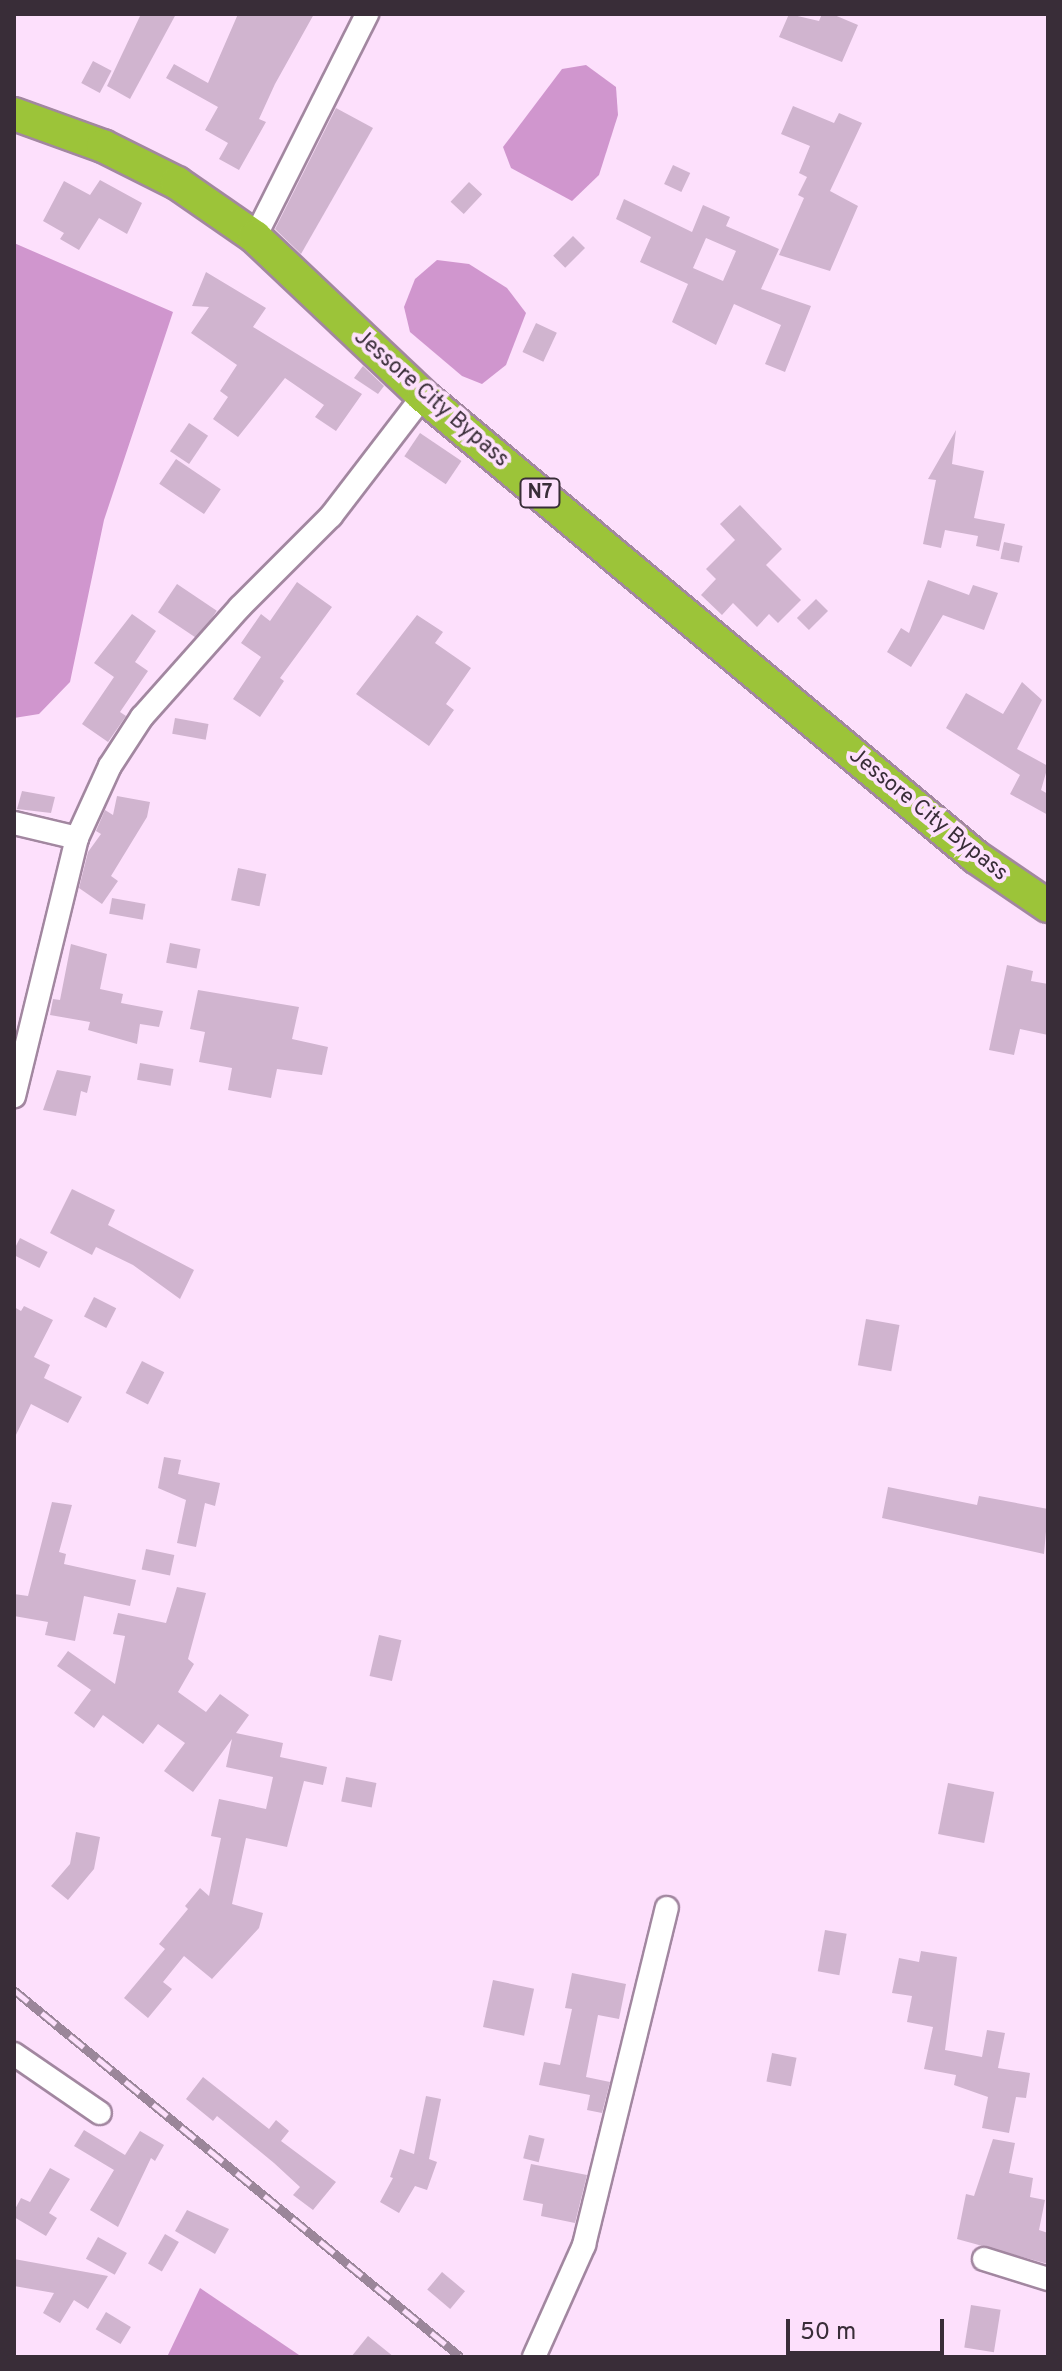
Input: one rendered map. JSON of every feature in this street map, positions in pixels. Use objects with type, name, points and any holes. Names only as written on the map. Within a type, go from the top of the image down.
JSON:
[{"type":"highway","name":"Jessore City Bypass","points":[[14,114],[103,146],[177,183],[255,237],[423,396],[976,857],[1048,906]]},
{"type":"street","points":[[255,237],[367,14]]},
{"type":"street","points":[[14,1096],[77,838],[110,766],[142,717],[240,607],[331,516],[423,396]]},
{"type":"street","points":[[14,823],[77,838]]},
{"type":"street","points":[[534,2357],[584,2245],[667,1908]]},
{"type":"street","points":[[14,2054],[100,2113]]},
{"type":"street","points":[[984,2259],[1048,2279]]},
{"type":"shaded area","points":[[586,65],[616,87],[618,115],[599,175],[572,201],[511,168],[503,147],[562,69]]},
{"type":"shaded area","points":[[14,243],[173,312],[104,520],[70,682],[39,714],[14,718]]},
{"type":"shaded area","points":[[437,260],[469,264],[507,288],[526,313],[506,365],[482,384],[462,376],[410,332],[404,307],[415,279]]},
{"type":"shaded area","points":[[200,2288],[302,2357],[167,2357]]},
{"type":"building","points":[[141,14],[176,14],[130,99],[107,86]]},
{"type":"building","points":[[238,14],[314,14],[275,84],[259,119],[266,122],[239,170],[219,159],[228,143],[205,130],[218,107],[166,78],[174,64],[208,83]]},
{"type":"building","points":[[789,14],[819,21],[822,14],[832,14],[858,25],[842,62],[779,37]]},
{"type":"building","points":[[93,61],[112,71],[100,93],[81,83]]},
{"type":"building","points":[[793,106],[834,123],[839,113],[862,123],[830,191],[858,206],[830,271],[779,255],[804,198],[798,195],[807,177],[799,173],[810,146],[781,134]]},
{"type":"building","points":[[336,108],[373,128],[301,254],[275,229]]},
{"type":"building","points":[[673,165],[690,173],[681,192],[664,184]]},
{"type":"building","points":[[100,180],[142,203],[127,234],[99,218],[79,250],[60,239],[64,233],[43,221],[64,181],[90,195]]},
{"type":"building","points":[[469,182],[482,194],[464,214],[451,202]]},
{"type":"building","points":[[624,199],[692,232],[703,205],[730,217],[726,226],[779,249],[761,289],[811,306],[785,372],[765,364],[781,325],[734,304],[716,345],[672,322],[688,284],[640,262],[651,237],[616,219]],"holes":[[[706,238],[736,251],[723,281],[693,268]]]},
{"type":"building","points":[[573,236],[585,248],[565,268],[553,256]]},
{"type":"building","points":[[206,272],[266,308],[253,327],[362,394],[336,431],[315,417],[324,405],[285,378],[238,437],[213,419],[228,397],[220,391],[237,365],[191,333],[209,307],[192,306]]},
{"type":"building","points":[[536,323],[557,333],[543,362],[522,352]]},
{"type":"building","points":[[363,366],[384,386],[378,394],[354,378]]},
{"type":"building","points":[[189,423],[208,436],[189,464],[170,451]]},
{"type":"building","points":[[956,430],[952,464],[984,471],[974,518],[1005,524],[999,551],[976,546],[978,536],[945,530],[941,548],[923,544],[936,480],[928,479]]},
{"type":"building","points":[[420,433],[461,461],[446,484],[404,456]]},
{"type":"building","points":[[176,459],[221,489],[204,514],[159,484]]},
{"type":"building","points":[[740,505],[782,549],[766,565],[801,600],[778,623],[769,614],[757,627],[733,603],[722,615],[701,595],[716,579],[706,569],[735,540],[720,524]]},
{"type":"building","points":[[1004,542],[1023,546],[1019,563],[1000,559]]},
{"type":"building","points":[[928,580],[969,595],[973,585],[998,593],[984,630],[943,615],[911,667],[887,652],[901,628],[909,633]]},
{"type":"building","points":[[297,582],[332,607],[280,678],[284,681],[260,717],[233,699],[261,657],[241,643],[261,614],[270,621]]},
{"type":"building","points":[[177,584],[217,611],[198,639],[158,612]]},
{"type":"building","points":[[816,599],[828,611],[809,630],[797,618]]},
{"type":"building","points":[[132,614],[156,631],[135,662],[148,671],[120,712],[126,716],[108,742],[82,724],[114,677],[94,663]]},
{"type":"building","points":[[417,615],[443,632],[435,643],[471,668],[446,704],[454,710],[429,746],[356,694]]},
{"type":"building","points":[[1022,682],[1042,700],[1017,749],[1048,766],[1041,790],[1048,794],[1048,815],[1010,794],[1020,775],[946,728],[966,693],[1003,714]]},
{"type":"building","points":[[175,718],[208,724],[206,740],[172,734]]},
{"type":"building","points":[[22,791],[55,797],[51,813],[17,809]]},
{"type":"building","points":[[117,796],[150,802],[147,817],[111,876],[118,881],[102,904],[79,888],[88,852],[101,834],[96,831],[105,810],[113,815]]},
{"type":"building","points":[[238,868],[266,874],[260,906],[231,900]]},
{"type":"building","points":[[112,898],[145,904],[143,920],[109,914]]},
{"type":"building","points":[[170,943],[200,949],[197,969],[166,963]]},
{"type":"building","points":[[71,944],[107,954],[100,989],[123,994],[121,1003],[163,1011],[159,1027],[140,1024],[137,1044],[88,1030],[90,1022],[50,1015],[53,999],[60,1000]]},
{"type":"building","points":[[1007,965],[1033,971],[1031,981],[1048,984],[1048,1035],[1020,1029],[1014,1055],[989,1050]]},
{"type":"building","points":[[198,990],[299,1007],[292,1039],[328,1047],[322,1075],[277,1069],[271,1098],[228,1090],[232,1068],[199,1062],[205,1032],[190,1029]]},
{"type":"building","points":[[140,1063],[173,1069],[171,1086],[137,1080]]},
{"type":"building","points":[[57,1070],[91,1076],[87,1093],[81,1091],[76,1116],[43,1110]]},
{"type":"building","points":[[72,1189],[115,1210],[108,1225],[194,1270],[180,1299],[133,1265],[96,1247],[92,1255],[50,1233]]},
{"type":"building","points":[[20,1238],[48,1252],[39,1268],[14,1255]]},
{"type":"building","points":[[94,1297],[116,1308],[106,1328],[84,1317]]},
{"type":"building","points":[[24,1306],[53,1320],[34,1357],[50,1365],[44,1378],[82,1397],[68,1423],[31,1404],[14,1439],[14,1307],[21,1311]]},
{"type":"building","points":[[866,1319],[899,1325],[891,1371],[858,1365]]},
{"type":"building","points":[[142,1361],[164,1372],[148,1404],[126,1393]]},
{"type":"building","points":[[164,1457],[181,1460],[178,1474],[220,1483],[215,1506],[205,1503],[196,1547],[177,1543],[186,1500],[158,1488]]},
{"type":"building","points":[[888,1487],[977,1505],[979,1496],[1048,1509],[1044,1554],[882,1518]]},
{"type":"building","points":[[52,1502],[72,1505],[59,1552],[66,1554],[64,1564],[136,1580],[130,1606],[84,1596],[75,1641],[45,1635],[48,1622],[14,1616],[14,1594],[28,1596]]},
{"type":"building","points":[[146,1549],[174,1555],[170,1576],[142,1570]]},
{"type":"building","points":[[177,1587],[206,1593],[188,1659],[194,1664],[178,1692],[206,1712],[220,1694],[249,1715],[236,1733],[283,1743],[280,1757],[327,1767],[323,1785],[304,1781],[287,1847],[246,1838],[232,1904],[263,1913],[259,1928],[212,1979],[184,1956],[163,1982],[172,1989],[148,2018],[124,1998],[165,1949],[159,1944],[188,1909],[185,1906],[200,1888],[209,1896],[221,1838],[211,1836],[219,1799],[266,1809],[273,1777],[226,1767],[232,1739],[193,1792],[164,1771],[185,1743],[158,1724],[143,1744],[103,1715],[94,1728],[74,1713],[91,1690],[57,1666],[68,1651],[115,1684],[125,1636],[113,1634],[118,1613],[166,1623]]},
{"type":"building","points":[[379,1635],[401,1640],[392,1681],[370,1676]]},
{"type":"building","points":[[346,1777],[376,1783],[372,1807],[341,1802]]},
{"type":"building","points":[[948,1783],[994,1792],[984,1843],[938,1834]]},
{"type":"building","points":[[76,1832],[100,1837],[94,1869],[68,1900],[51,1886],[70,1864]]},
{"type":"building","points":[[825,1930],[847,1934],[839,1975],[818,1971]]},
{"type":"building","points":[[921,1951],[957,1957],[945,2050],[982,2057],[987,2030],[1005,2033],[998,2068],[1030,2073],[1026,2098],[1016,2097],[1009,2133],[982,2128],[988,2097],[954,2085],[956,2075],[924,2069],[933,2027],[907,2022],[912,1996],[892,1993],[899,1958],[919,1962]]},
{"type":"building","points":[[572,1973],[626,1984],[619,2019],[598,2015],[586,2077],[610,2082],[602,2113],[587,2110],[590,2095],[539,2085],[544,2062],[560,2065],[572,2009],[565,2008]]},
{"type":"building","points":[[493,1980],[534,1989],[524,2036],[483,2027]]},
{"type":"building","points":[[772,2053],[797,2058],[791,2086],[766,2081]]},
{"type":"building","points":[[203,2077],[269,2129],[276,2120],[289,2131],[281,2141],[336,2182],[313,2210],[293,2195],[300,2187],[274,2163],[217,2116],[213,2121],[186,2099]]},
{"type":"building","points":[[426,2096],[441,2099],[429,2159],[437,2162],[427,2190],[415,2186],[399,2213],[380,2202],[393,2178],[390,2177],[400,2149],[414,2154]]},
{"type":"building","points":[[84,2130],[125,2155],[140,2131],[164,2145],[155,2161],[151,2158],[118,2227],[90,2210],[114,2170],[74,2146]]},
{"type":"building","points":[[529,2135],[545,2139],[539,2162],[523,2158]]},
{"type":"building","points":[[993,2139],[1015,2143],[1009,2173],[1033,2178],[1030,2197],[1045,2200],[1039,2230],[1048,2233],[1048,2264],[957,2239],[966,2194],[974,2196]]},
{"type":"building","points":[[531,2164],[587,2175],[575,2223],[541,2216],[543,2204],[523,2200]]},
{"type":"building","points":[[50,2168],[70,2179],[49,2213],[57,2218],[46,2236],[14,2217],[14,2211],[21,2198],[30,2202]]},
{"type":"building","points":[[187,2210],[229,2229],[215,2254],[175,2231]]},
{"type":"building","points":[[165,2234],[179,2242],[162,2271],[148,2263]]},
{"type":"building","points":[[98,2237],[127,2253],[115,2275],[86,2259]]},
{"type":"building","points":[[14,2259],[108,2276],[88,2309],[74,2300],[60,2323],[43,2313],[54,2293],[14,2286]]},
{"type":"building","points":[[442,2272],[465,2291],[450,2309],[427,2290]]},
{"type":"building","points":[[971,2305],[1001,2310],[994,2352],[964,2347]]},
{"type":"building","points":[[106,2312],[131,2327],[121,2344],[96,2329]]},
{"type":"building","points":[[368,2336],[394,2357],[351,2357]]},
{"type":"railway","points":[[14,1990],[461,2357]]}]
